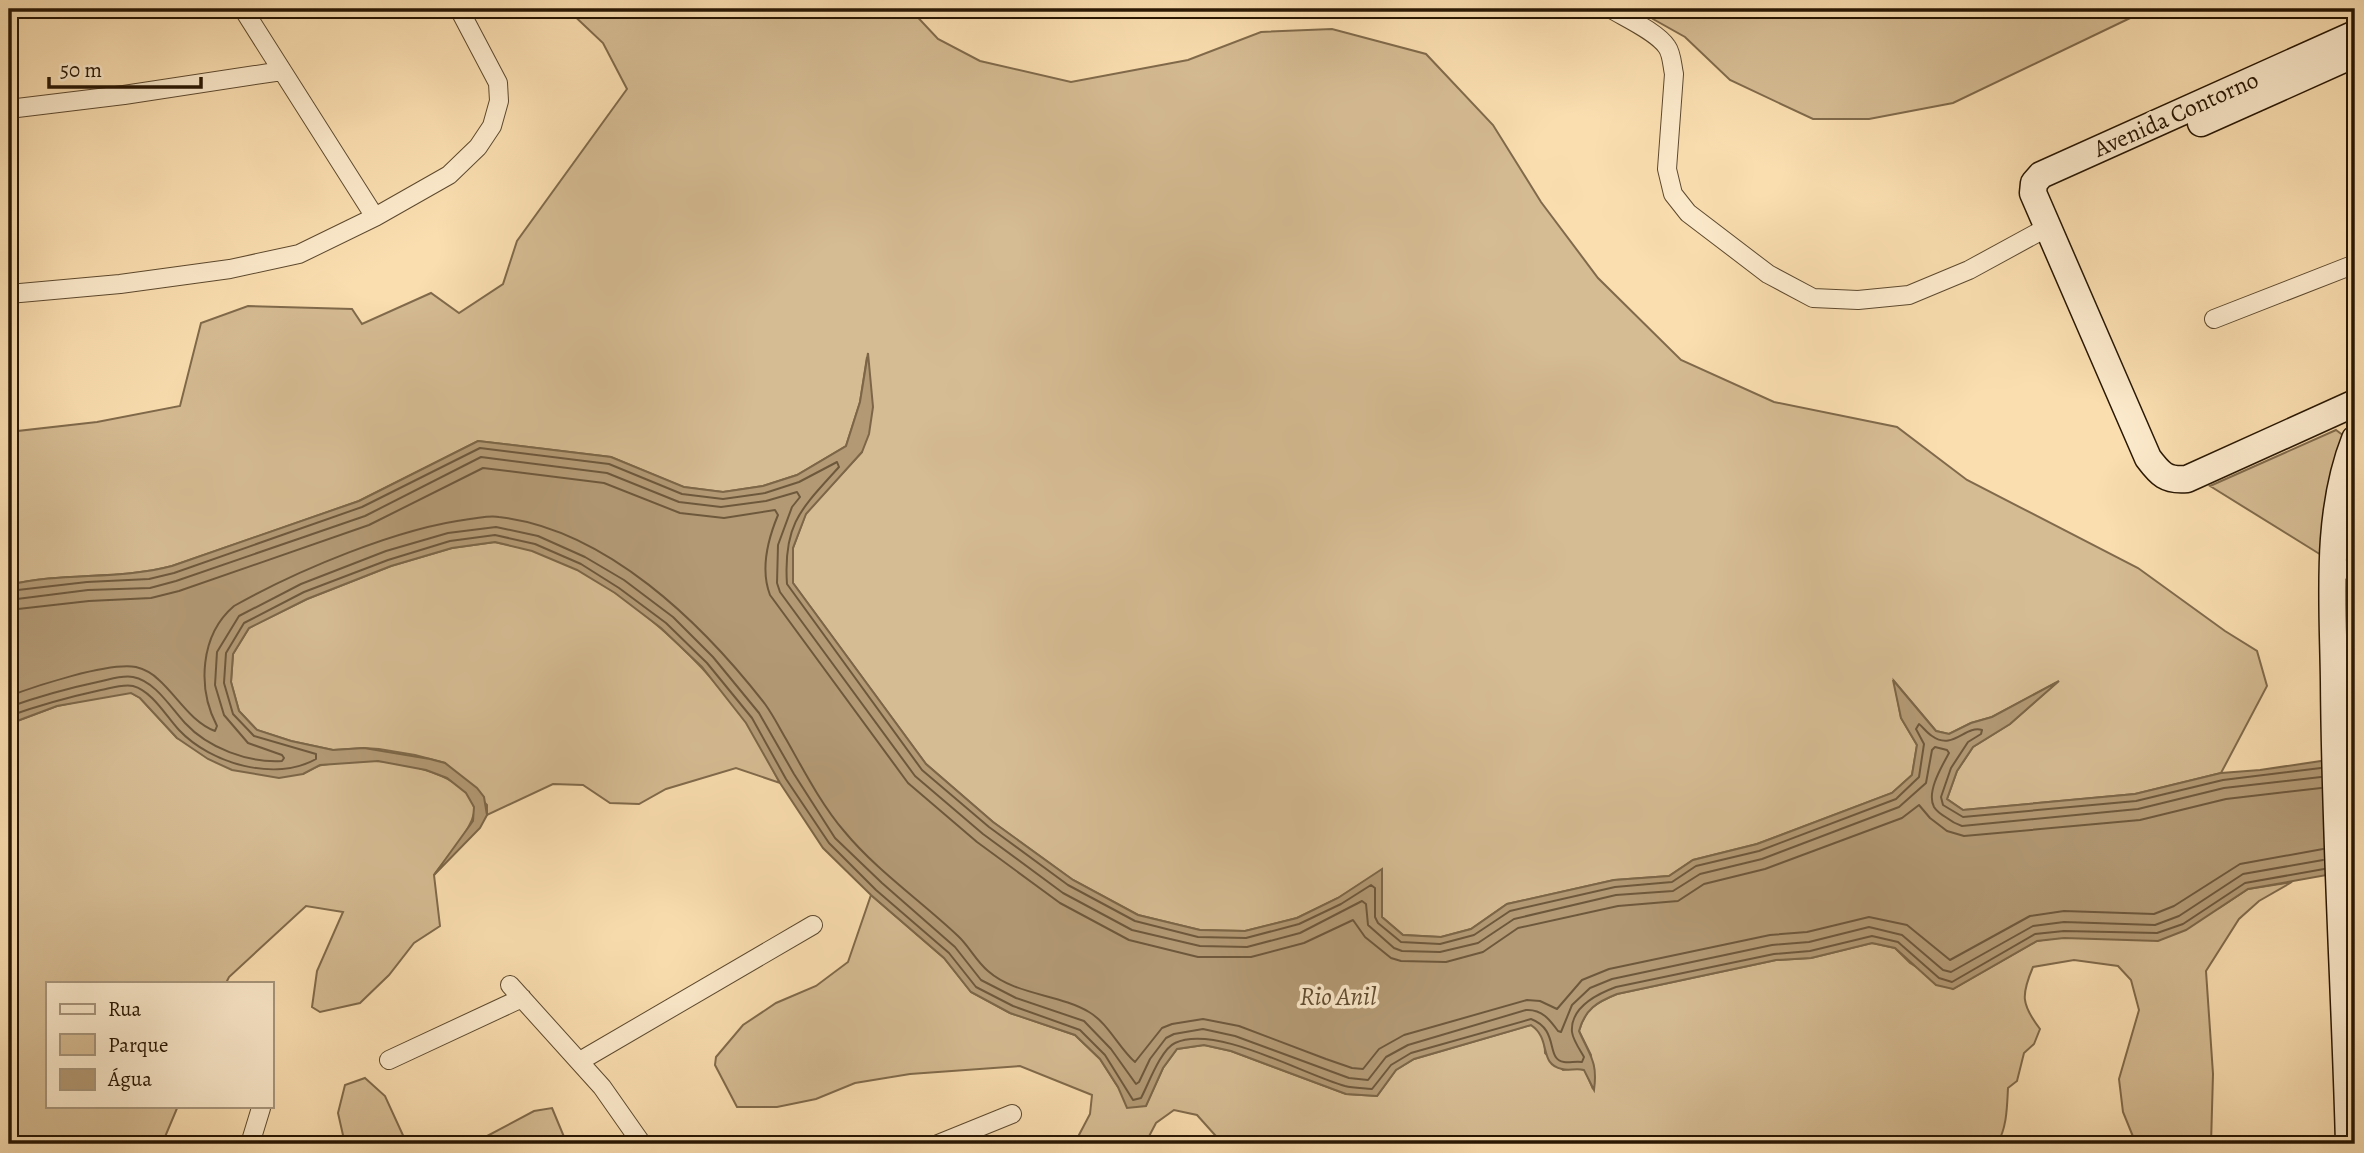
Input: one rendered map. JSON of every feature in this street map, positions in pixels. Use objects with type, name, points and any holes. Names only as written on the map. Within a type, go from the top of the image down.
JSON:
[{"type":"street","points":[[243,9],[375,217]]},
{"type":"street","points":[[9,294],[120,284],[229,269],[299,254],[375,217],[449,175],[478,147],[492,126],[499,101],[498,83],[459,9]]},
{"type":"street","points":[[1611,9],[1654,36],[1667,47],[1672,59],[1674,74],[1667,169],[1673,194],[1688,213],[1768,274],[1813,298],[1858,300],[1909,295],[1969,270],[2046,223]]},
{"type":"street","name":"Avenida Contorno","points":[[2355,34],[2041,175],[2034,183],[2033,194],[2148,458],[2165,478],[2187,479],[2355,403]]},
{"type":"street","name":"Avenida Contorno","points":[[2046,223],[2046,205],[2053,190],[2355,54]]},
{"type":"street","points":[[9,109],[124,96],[282,71]]},
{"type":"street","points":[[2214,319],[2355,264]]},
{"type":"street","points":[[2148,458],[2164,466],[2180,466],[2355,387]]},
{"type":"street","points":[[2349,1144],[2334,739],[2344,570],[2340,484],[2355,439]]},
{"type":"street","points":[[580,1061],[813,925]]},
{"type":"street","points":[[389,1060],[516,991],[603,1087],[642,1144]]},
{"type":"street","points":[[250,1144],[261,1108]]},
{"type":"street","points":[[938,1144],[1012,1114]]},
{"type":"green space","points":[[567,9],[910,9],[938,39],[980,61],[1071,82],[1188,60],[1261,32],[1332,29],[1426,54],[1493,125],[1541,202],[1598,278],[1681,360],[1774,402],[1897,427],[1967,480],[2138,568],[2257,651],[2267,686],[2221,773],[2135,794],[1963,810],[1947,799],[1957,771],[1973,747],[2010,724],[2056,683],[1992,717],[1971,723],[1949,734],[1936,731],[1894,681],[1901,718],[1917,745],[1912,775],[1892,793],[1757,844],[1693,860],[1669,876],[1614,880],[1507,904],[1471,929],[1441,937],[1403,935],[1382,917],[1382,870],[1338,898],[1297,918],[1245,931],[1200,930],[1138,915],[1073,880],[993,822],[926,764],[793,583],[793,548],[806,513],[862,452],[867,357],[860,402],[846,446],[797,475],[763,486],[723,492],[683,487],[611,457],[478,441],[359,501],[172,566],[132,573],[9,585],[9,432],[97,422],[180,406],[201,323],[248,306],[352,309],[362,324],[431,293],[459,313],[503,284],[517,241],[627,89],[603,43]]},
{"type":"green space","points":[[1639,9],[2149,9],[1953,103],[1869,119],[1813,119],[1730,80],[1685,37]]},
{"type":"green space","points":[[2336,430],[2348,439],[2326,558],[2210,486]]},
{"type":"green space","points":[[495,542],[532,550],[562,562],[622,597],[651,620],[704,670],[726,696],[751,729],[780,783],[736,768],[666,789],[639,804],[610,803],[583,785],[553,784],[487,815],[487,805],[445,763],[379,749],[333,750],[291,741],[257,730],[239,711],[231,682],[233,654],[249,628],[307,599],[391,566],[452,548]]},
{"type":"green space","points":[[131,693],[140,698],[177,738],[303,774],[315,767],[342,762],[388,762],[417,767],[460,787],[469,796],[474,807],[474,814],[466,832],[434,875],[440,926],[414,943],[389,975],[360,1003],[320,1012],[312,1007],[317,971],[343,912],[306,906],[226,982],[46,982],[46,1108],[177,1108],[162,1144],[9,1144],[9,724],[57,706]]},
{"type":"green space","points":[[2292,882],[2259,901],[2239,919],[2206,971],[2213,1074],[2211,1144],[2136,1144],[2123,1112],[2119,1079],[2139,1010],[2131,980],[2118,966],[2074,960],[2033,967],[2026,985],[2025,999],[2029,1013],[2040,1029],[2034,1044],[2024,1053],[2017,1081],[2008,1088],[2005,1124],[1997,1144],[1223,1144],[1197,1115],[1174,1110],[1156,1123],[1145,1144],[1086,1144],[1079,1135],[1090,1114],[1092,1095],[1020,1066],[910,1074],[855,1083],[816,1099],[777,1107],[737,1107],[715,1065],[716,1057],[743,1025],[776,1003],[816,986],[848,962],[871,895],[944,958],[971,992],[1010,1013],[1075,1035],[1100,1059],[1118,1087],[1146,1105],[1163,1068],[1177,1049],[1204,1045],[1231,1051],[1346,1094],[1377,1096],[1396,1070],[1414,1059],[1531,1025],[1542,1037],[1545,1053],[1563,1070],[1585,1070],[1593,1089],[1591,1055],[1579,1031],[1593,1007],[1617,994],[1776,960],[1811,958],[1872,943],[1895,948],[1910,963],[1953,989],[2037,941],[2219,908],[2248,889]]},
{"type":"green space","points":[[365,1078],[385,1096],[407,1144],[345,1144],[338,1113],[345,1085]]},
{"type":"green space","points":[[552,1108],[567,1144],[472,1144],[534,1111]]},
{"type":"water","name":"Rio Anil","points":[[868,353],[873,407],[869,434],[862,452],[806,514],[793,548],[793,583],[926,764],[993,822],[1073,880],[1138,915],[1200,930],[1245,931],[1297,918],[1338,898],[1382,869],[1382,917],[1403,935],[1441,937],[1471,929],[1507,904],[1614,880],[1669,876],[1693,860],[1757,844],[1892,793],[1912,775],[1917,745],[1901,718],[1893,680],[1936,731],[1949,734],[1971,723],[1992,717],[2059,681],[2010,724],[1973,747],[1957,771],[1947,799],[1963,810],[2135,794],[2221,773],[2355,756],[2355,870],[2248,889],[2186,930],[2158,941],[2064,938],[2037,941],[1953,989],[1936,985],[1895,948],[1872,943],[1811,958],[1776,960],[1617,994],[1593,1007],[1579,1031],[1594,1066],[1594,1090],[1584,1070],[1562,1069],[1550,1062],[1541,1037],[1531,1025],[1414,1059],[1396,1070],[1377,1096],[1346,1094],[1231,1051],[1204,1045],[1177,1049],[1163,1068],[1146,1106],[1127,1108],[1118,1087],[1100,1059],[1075,1035],[1010,1013],[971,992],[944,958],[871,895],[823,848],[780,783],[746,723],[702,667],[661,628],[615,593],[577,570],[532,551],[495,542],[452,548],[391,566],[307,599],[249,628],[233,654],[231,682],[239,711],[257,730],[333,750],[364,748],[430,759],[445,763],[477,788],[484,797],[487,815],[480,828],[434,875],[473,821],[474,807],[466,793],[447,778],[426,770],[378,761],[320,765],[303,774],[279,778],[232,770],[208,759],[177,738],[140,698],[131,693],[57,706],[9,724],[9,585],[132,573],[172,566],[359,501],[478,441],[611,457],[684,487],[723,492],[763,486],[797,475],[846,446],[860,402]]}]
